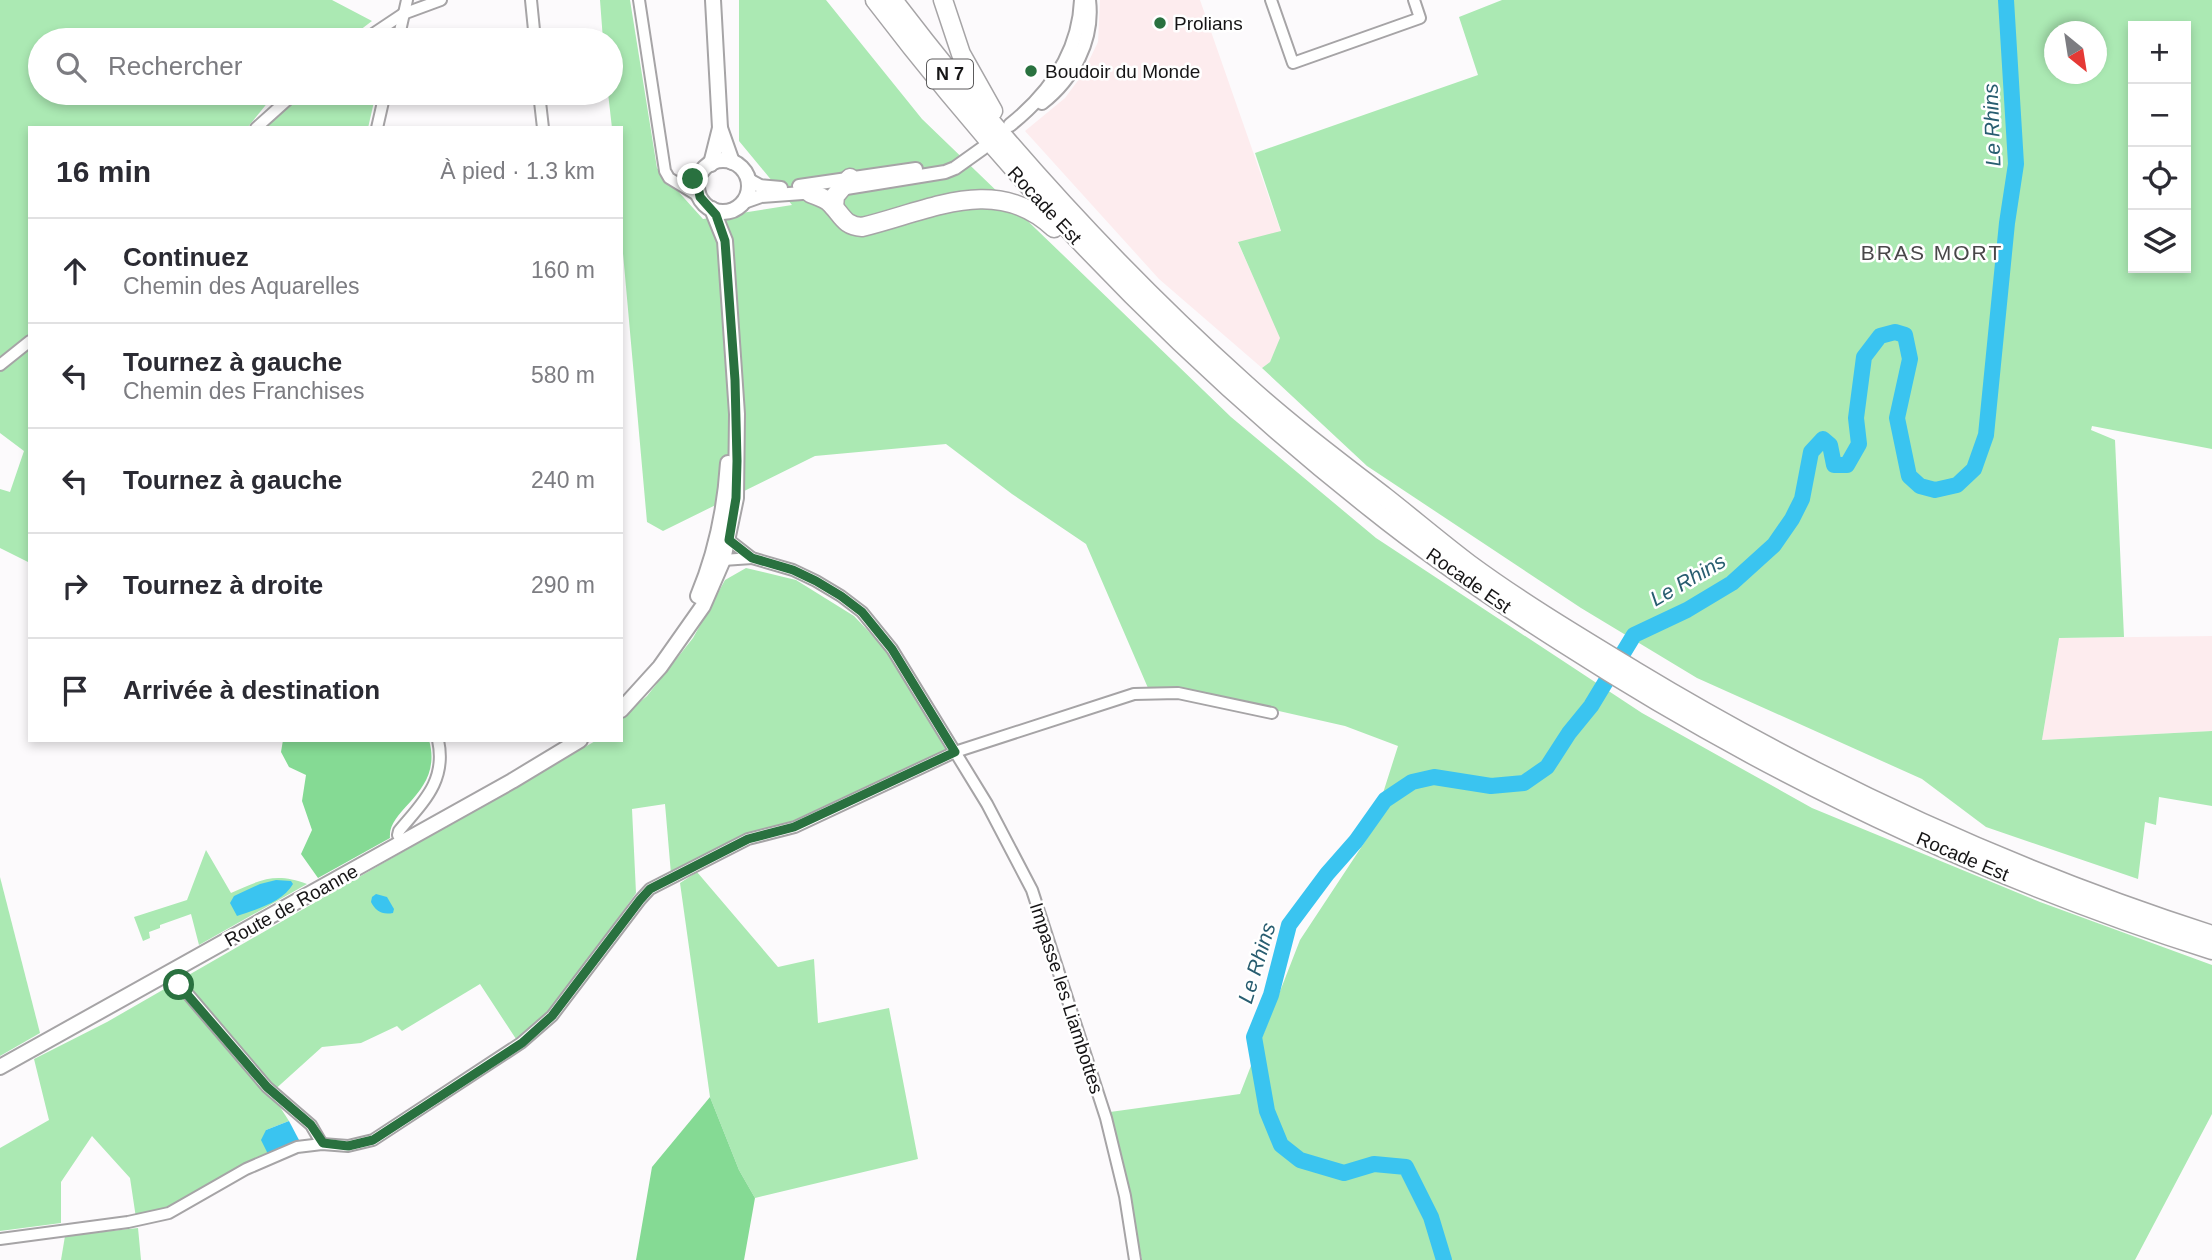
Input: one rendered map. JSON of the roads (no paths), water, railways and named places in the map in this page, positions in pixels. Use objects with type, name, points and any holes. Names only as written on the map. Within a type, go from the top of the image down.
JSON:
[{"type":"highway","name":"Rocade Est","points":[[875,0],[1003,159],[1117,282],[1235,394],[1373,510],[1491,597],[1638,682],[1712,734],[1861,811],[2020,881],[2164,927],[2212,950]]},
{"type":"highway","name":"Rocade Est","points":[[893,0],[1010,145],[1159,303],[1244,384],[1313,442],[1584,649]]},
{"type":"highway","points":[[943,0],[961,54],[999,120],[1010,145]]},
{"type":"highway","points":[[834,207],[835,196],[845,183]]},
{"type":"highway","points":[[810,193],[828,201],[848,224],[862,227],[970,200],[989,198],[1012,201],[1026,207],[1050,224],[1101,276],[1117,282]]},
{"type":"highway","name":"Rocade Est","points":[[2164,927],[2212,935]]},
{"type":"main road","points":[[713,0],[720,128],[732,162]]},
{"type":"main road","points":[[711,164],[720,128]]},
{"type":"main road","points":[[623,708],[650,680],[703,606],[736,498],[735,380],[725,241],[712,209],[700,197],[698,186],[700,175],[718,161],[732,162],[743,169],[749,180],[747,195],[739,206],[725,241]]},
{"type":"main road","points":[[712,209],[723,212],[739,206]]},
{"type":"main road","name":"Route de Roanne","points":[[0,1067],[577,742]]},
{"type":"street","points":[[400,28],[407,0]]},
{"type":"street","points":[[382,28],[403,14],[441,0]]},
{"type":"street","points":[[531,0],[534,28]]},
{"type":"street","points":[[639,0],[666,175],[700,197]]},
{"type":"street","points":[[1026,112],[1062,67],[1073,47],[1079,29],[1081,0]]},
{"type":"street","points":[[1010,125],[1055,93],[1073,69],[1088,32],[1090,0]]},
{"type":"street","points":[[1271,0],[1293,63],[1420,18],[1414,0]]},
{"type":"street","points":[[259,126],[282,105]]},
{"type":"street","points":[[378,126],[383,105]]},
{"type":"street","points":[[541,105],[542,126]]},
{"type":"street","points":[[739,206],[761,196],[810,193],[845,183],[964,160],[983,148]]},
{"type":"street","points":[[677,182],[700,175]]},
{"type":"street","points":[[749,180],[772,189],[845,183]]},
{"type":"street","points":[[0,365],[28,343]]},
{"type":"street","points":[[721,548],[752,558]]},
{"type":"street","points":[[721,548],[752,558]]},
{"type":"street","name":"Impasse les Liambottes","points":[[752,558],[793,570],[816,581],[862,612],[892,649],[987,804],[1032,890],[1106,1118],[1125,1196],[1135,1260]]},
{"type":"street","points":[[0,1239],[128,1222],[169,1213],[246,1170],[297,1147],[323,1143],[348,1146],[373,1140],[522,1043],[552,1016],[650,889],[748,839],[794,827],[955,752],[1134,694],[1178,693],[1272,713]]},
{"type":"street","points":[[402,842],[398,835],[400,831],[437,780],[441,755],[438,742]]},
{"type":"street","points":[[170,972],[267,1087],[311,1125],[323,1143]]},
{"type":"water","points":[[276,880],[291,881],[293,884],[276,900],[237,916],[230,903],[234,896]]},
{"type":"water","points":[[376,894],[387,897],[394,909],[393,913],[382,913],[375,908],[371,902]]},
{"type":"water","points":[[289,1121],[299,1140],[268,1154],[261,1140],[266,1130]]},
{"type":"waterway","name":"Le Rhins","points":[[1444,1260],[1431,1217],[1406,1167],[1374,1164],[1344,1173],[1300,1160],[1281,1145],[1267,1111],[1254,1037],[1271,995],[1289,925],[1385,800],[1412,782],[1434,777],[1491,786],[1524,783],[1547,767],[1591,706],[1634,635],[1687,610],[1732,583],[1774,545],[1802,499],[1811,452],[1823,439],[1830,445],[1834,465],[1847,465],[1859,444],[1856,418],[1864,357],[1880,336],[1895,332],[1905,335],[1910,359],[1897,418],[1909,476],[1920,486],[1935,490],[1957,485],[1974,469],[1986,435],[2007,223],[2016,164],[2006,0]]},
{"type":"place","name":"Prolians","points":[[1160,23]]},
{"type":"place","name":"Boudoir du Monde","points":[[1031,71]]},
{"type":"district","name":"BRAS MORT","points":[[1932,253]]}]
